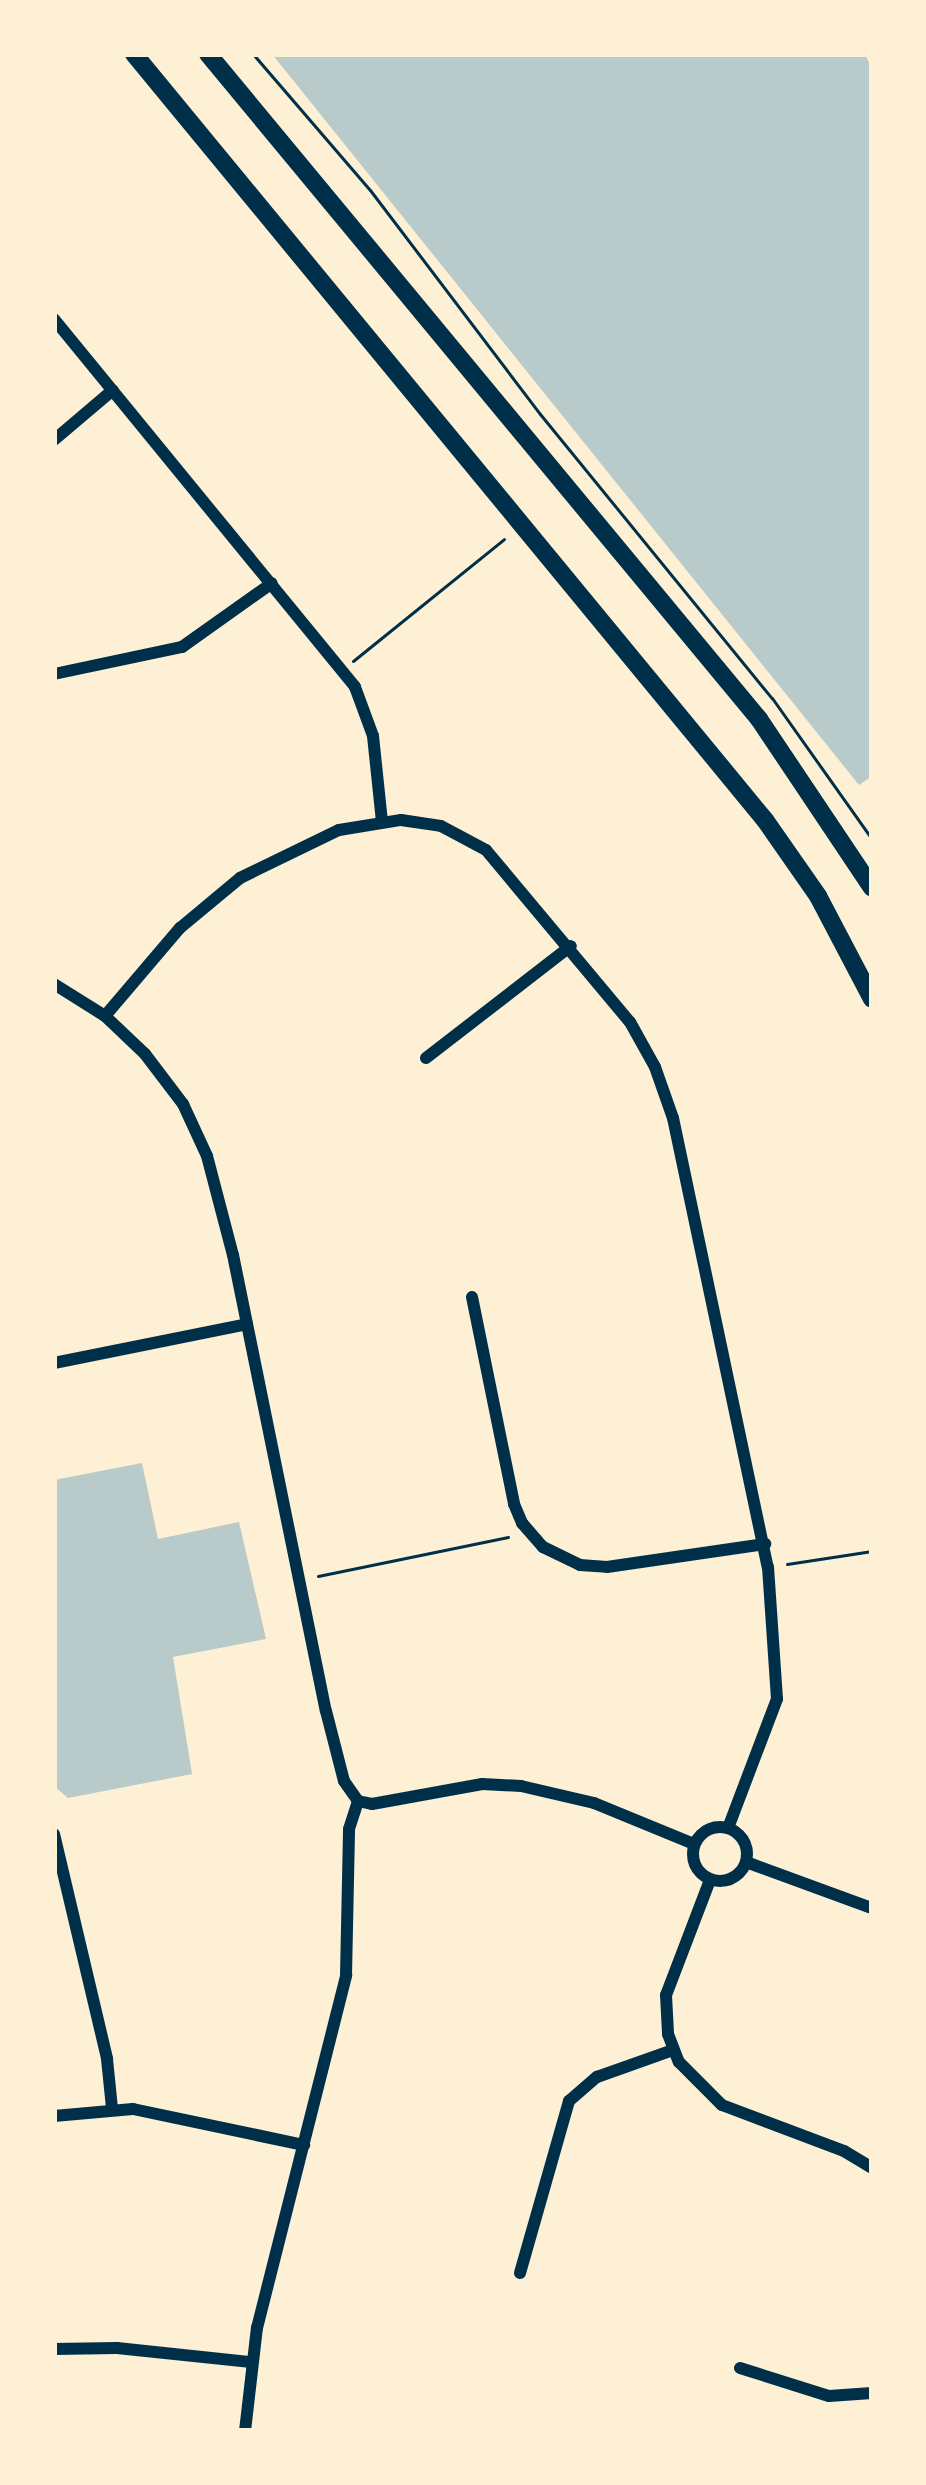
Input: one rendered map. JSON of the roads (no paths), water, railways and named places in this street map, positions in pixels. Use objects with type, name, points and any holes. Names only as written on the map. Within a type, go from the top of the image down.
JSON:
[{"type":"main road","points":[[134,54],[742,791],[818,896],[872,999]]},
{"type":"main road","points":[[208,54],[759,719],[813,793],[872,888]]},
{"type":"street","points":[[54,319],[343,670],[369,718],[382,821]]},
{"type":"street","points":[[54,440],[113,390]]},
{"type":"street","points":[[54,674],[182,647],[272,583]]},
{"type":"street","points":[[105,1016],[180,928],[240,878],[327,834],[382,821],[441,826],[486,850],[630,1022],[665,1092],[768,1567],[777,1699],[728,1828]]},
{"type":"street","points":[[427,1058],[571,946]]},
{"type":"street","points":[[54,984],[105,1016],[146,1054],[195,1126],[216,1185],[347,1788],[358,1801],[371,1804],[463,1786],[521,1786],[581,1799],[694,1844]]},
{"type":"street","points":[[472,1297],[510,1488],[526,1530],[555,1555],[593,1567],[765,1544]]},
{"type":"street","points":[[54,1364],[247,1324]]},
{"type":"street","points":[[245,2431],[251,2362],[346,1976],[349,1829],[358,1801]]},
{"type":"street","points":[[712,1828],[728,1828],[746,1845],[746,1862],[736,1876],[710,1880],[693,1862],[694,1844],[712,1828]]},
{"type":"street","points":[[54,1834],[112,2108]]},
{"type":"street","points":[[746,1862],[872,1908]]},
{"type":"street","points":[[710,1880],[666,1995],[673,2050],[686,2074],[722,2105],[844,2151],[872,2168]]},
{"type":"street","points":[[520,2273],[569,2101],[597,2077],[673,2050]]},
{"type":"street","points":[[54,2116],[112,2108],[178,2116],[304,2145]]},
{"type":"street","points":[[54,2349],[117,2348],[251,2362]]},
{"type":"street","points":[[740,2368],[829,2396],[872,2393]]}]
